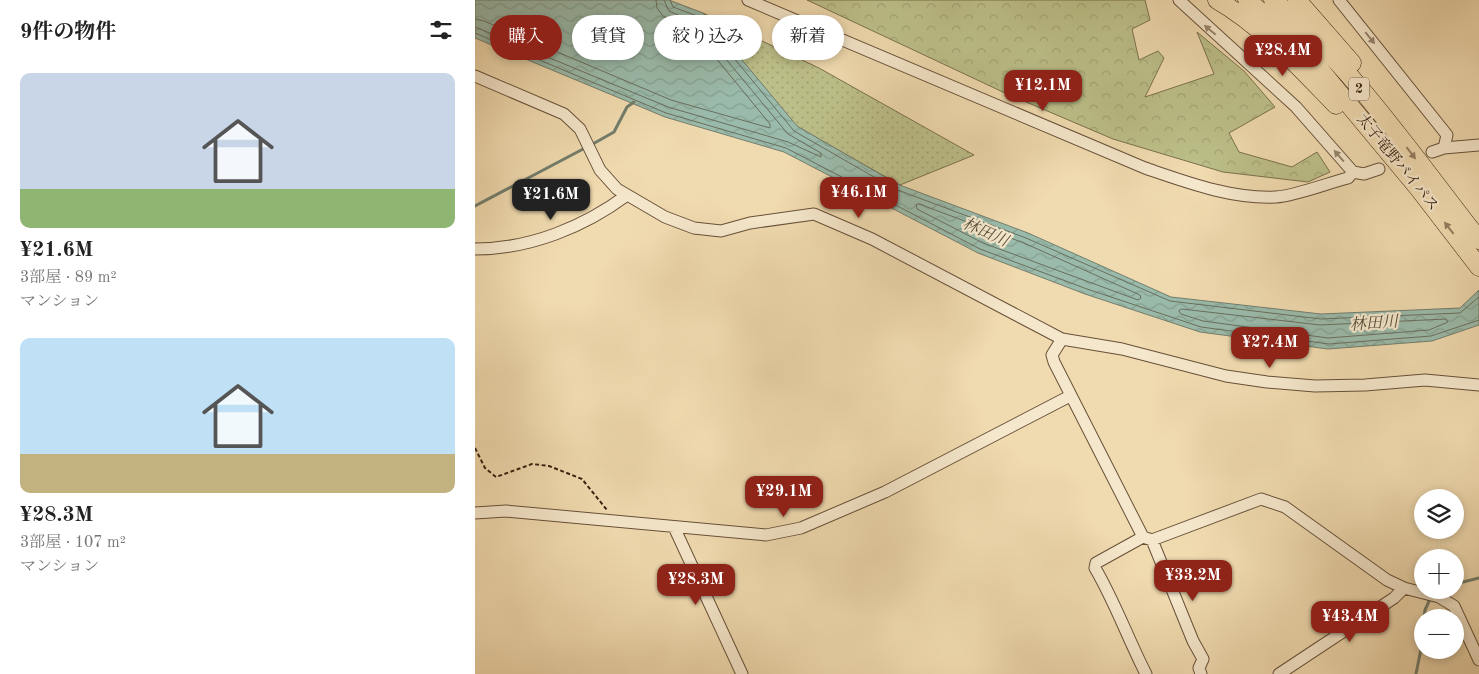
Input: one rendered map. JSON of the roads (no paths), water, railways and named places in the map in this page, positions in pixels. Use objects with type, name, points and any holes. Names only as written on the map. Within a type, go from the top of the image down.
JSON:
[{"type":"highway","points":[[1217,0],[1230,8],[1269,40],[1427,187]]},
{"type":"highway","name":"太子竜野バイパス","points":[[1247,0],[1301,47],[1427,187],[1479,240]]},
{"type":"highway","name":"太子竜野バイパス","points":[[1273,0],[1327,53],[1397,134],[1427,187],[1479,267]]},
{"type":"highway","points":[[1297,0],[1363,76],[1397,134]]},
{"type":"street","points":[[748,0],[1127,160],[1201,186],[1233,193],[1277,197],[1347,178],[1353,172]]},
{"type":"street","points":[[1179,0],[1296,107],[1353,172],[1363,174],[1379,169]]},
{"type":"street","points":[[1339,0],[1447,135],[1444,148]]},
{"type":"street","points":[[475,76],[564,114],[580,129],[600,170],[627,195],[665,217],[694,228],[721,231],[750,223],[814,214],[872,239],[1062,339],[1100,347],[1122,349],[1226,376],[1315,386],[1365,385],[1425,380],[1479,385]]},
{"type":"street","points":[[1432,152],[1444,148],[1479,145]]},
{"type":"street","points":[[475,249],[491,249],[525,243],[563,231],[601,214],[627,195]]},
{"type":"street","points":[[1062,339],[1052,355],[1054,362],[1070,396],[1148,538],[1193,641],[1203,659],[1199,668],[1201,674]]},
{"type":"street","points":[[475,513],[506,511],[766,535],[801,528],[885,492],[1070,396]]},
{"type":"street","points":[[1145,674],[1110,594],[1095,568],[1096,563],[1148,538],[1261,499],[1285,507],[1387,580],[1404,588],[1439,597],[1454,606],[1479,660]]},
{"type":"street","points":[[674,526],[742,674]]},
{"type":"street","points":[[1279,674],[1394,598],[1404,588]]},
{"type":"water","name":"林田川","points":[[475,0],[669,0],[705,15],[654,15],[654,60],[742,60],[797,126],[897,184],[1028,233],[1171,297],[1321,314],[1460,308],[1479,290],[1479,325],[1432,341],[1328,349],[1200,332],[1085,294],[978,253],[784,152],[665,117],[528,60],[562,60],[562,15],[490,15],[490,44],[475,38]]},
{"type":"waterway","points":[[591,145],[614,132],[627,107],[634,102]]},
{"type":"waterway","points":[[475,206],[585,148]]},
{"type":"waterway","points":[[1464,582],[1479,578]]},
{"type":"waterway","points":[[1425,609],[1430,599]]},
{"type":"waterway","points":[[1416,674],[1419,659]]}]
